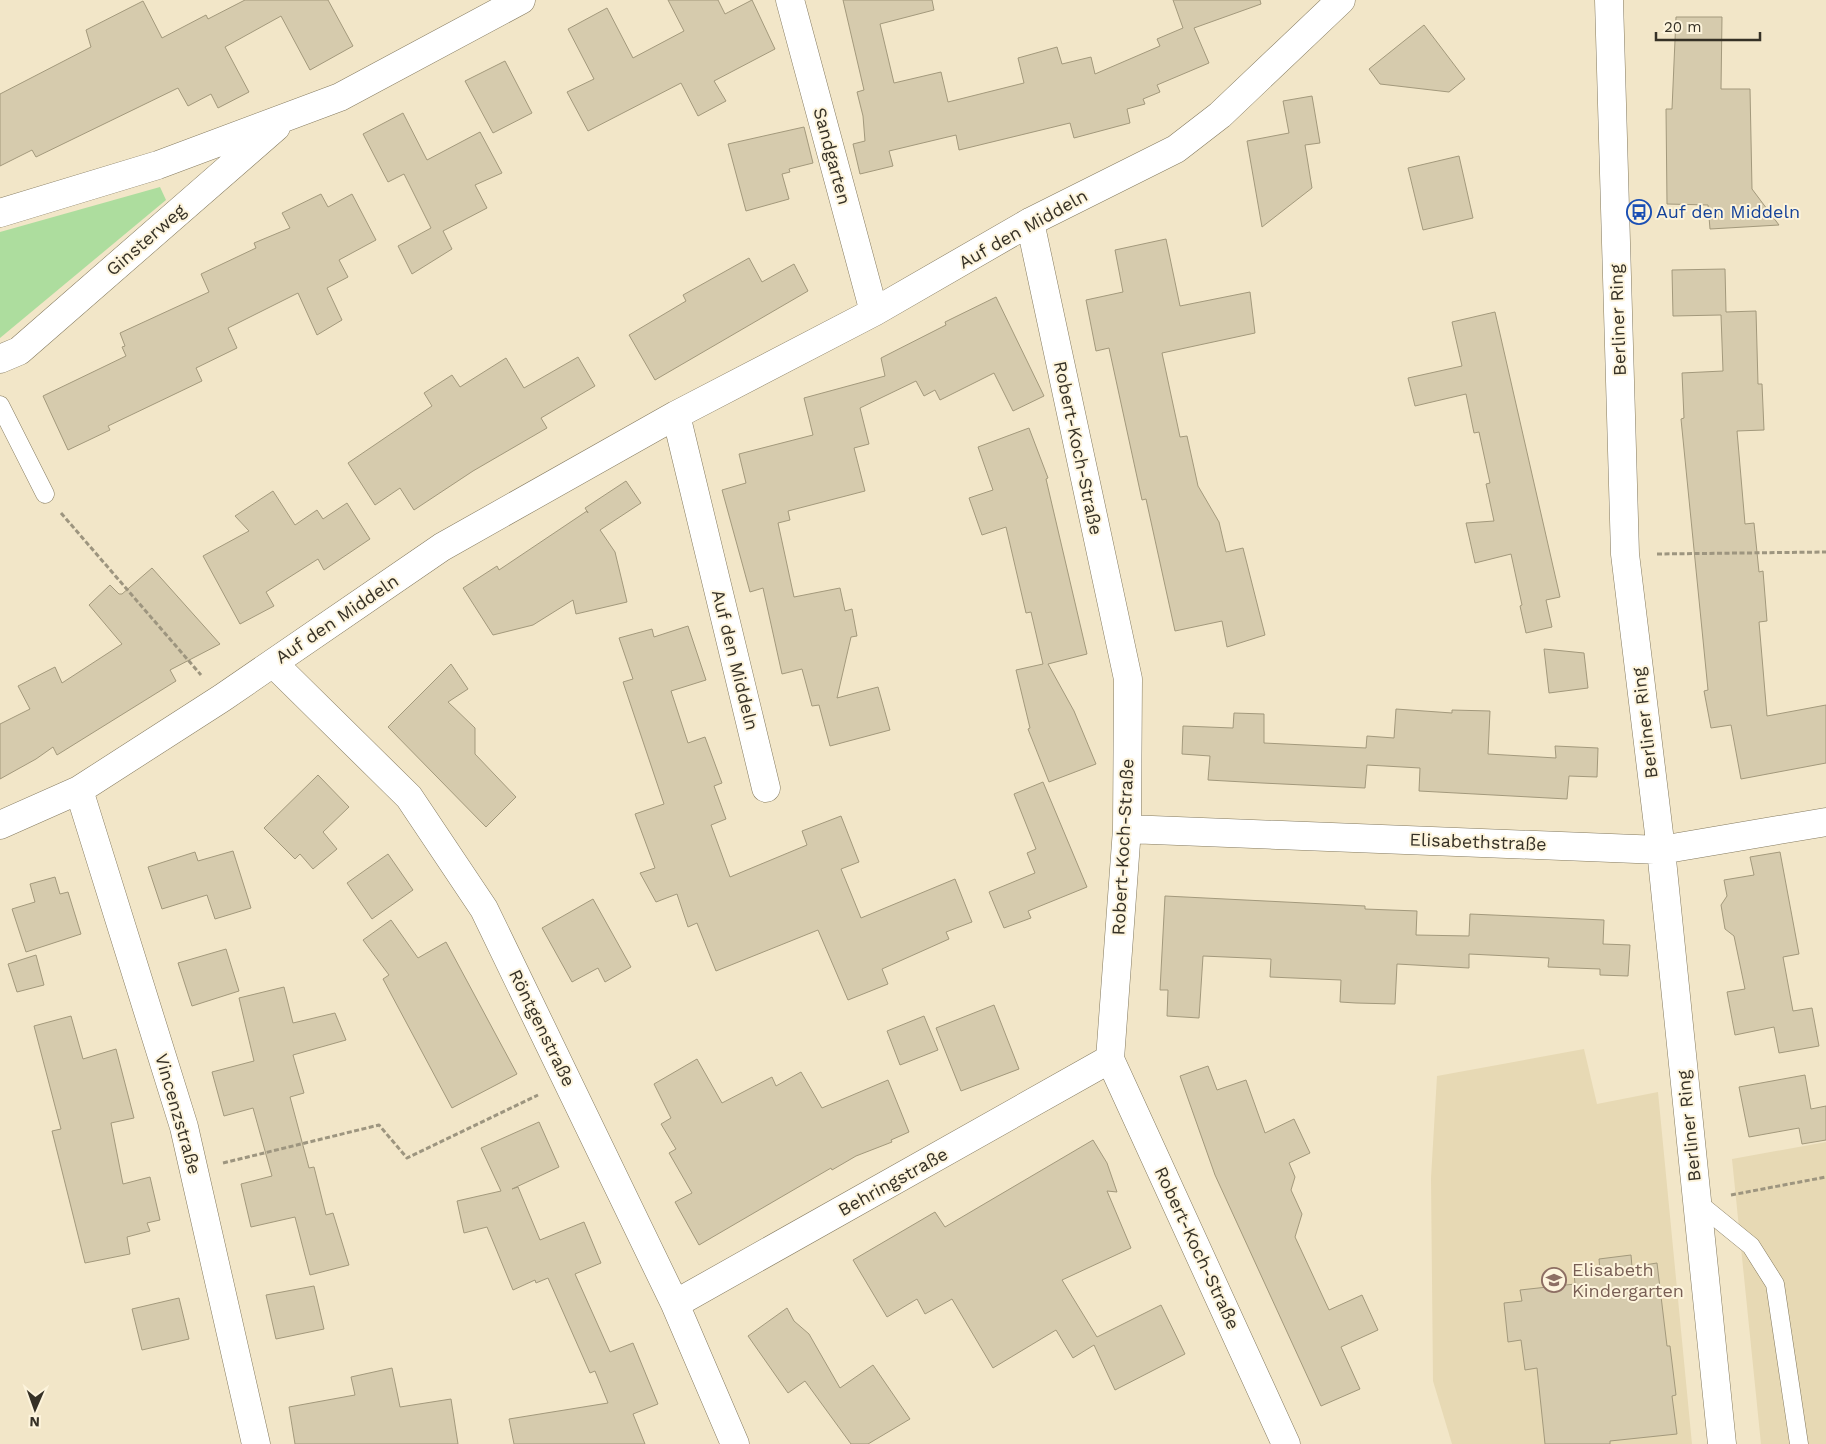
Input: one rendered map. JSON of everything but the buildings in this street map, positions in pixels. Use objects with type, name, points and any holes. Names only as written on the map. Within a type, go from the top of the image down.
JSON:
[{"type":"street","name":"Ginsterweg","points":[[0,213],[158,165],[340,97],[521,0]]},
{"type":"street","name":"Sandgarten","points":[[790,0],[874,312]]},
{"type":"street","name":"Auf den Middeln","points":[[0,825],[78,790],[222,698],[442,547],[676,415],[874,312],[1030,222],[1176,148],[1220,115],[1341,0]]},
{"type":"street","name":"Berliner Ring","points":[[1609,0],[1625,554],[1660,850],[1722,1444]]},
{"type":"street","name":"Ginsterweg","points":[[0,359],[19,351],[289,116]]},
{"type":"street","name":"Robert-Koch-Straße","points":[[1030,222],[1128,679],[1127,829],[1110,1059],[1286,1444]]},
{"type":"street","name":"Auf den Middeln","points":[[676,415],[766,788]]},
{"type":"street","name":"Röntgenstraße","points":[[273,662],[409,797],[484,909],[675,1304],[735,1444]]},
{"type":"street","name":"Vincenzstraße","points":[[78,790],[184,1127],[256,1444]]},
{"type":"street","name":"Elisabethstraße","points":[[1127,829],[1660,850],[1826,822]]},
{"type":"street","name":"Behringstraße","points":[[675,1304],[1110,1059]]},
{"type":"lane","points":[[0,405],[45,494]]},
{"type":"lane","points":[[1697,1202],[1751,1246],[1775,1284],[1799,1444]]},
{"type":"path","points":[[45,494],[222,698]]},
{"type":"path","points":[[1625,554],[1826,552]]},
{"type":"path","points":[[194,1170],[379,1125],[407,1158],[568,1081]]},
{"type":"path","points":[[1697,1202],[1826,1177]]},
{"type":"shaded area","name":"Elisabeth Kindergarten","points":[[1584,1049],[1597,1104],[1658,1092],[1692,1444],[1452,1444],[1433,1381],[1431,1178],[1437,1076]]},
{"type":"shaded area","points":[[1826,1142],[1826,1444],[1761,1444],[1732,1159]]},
{"type":"green space","points":[[160,187],[166,200],[0,338],[0,232]]},
{"type":"place","name":"Auf den Middeln","points":[[1639,212]]},
{"type":"place","name":"Elisabeth Kindergarten","points":[[1554,1280]]}]
